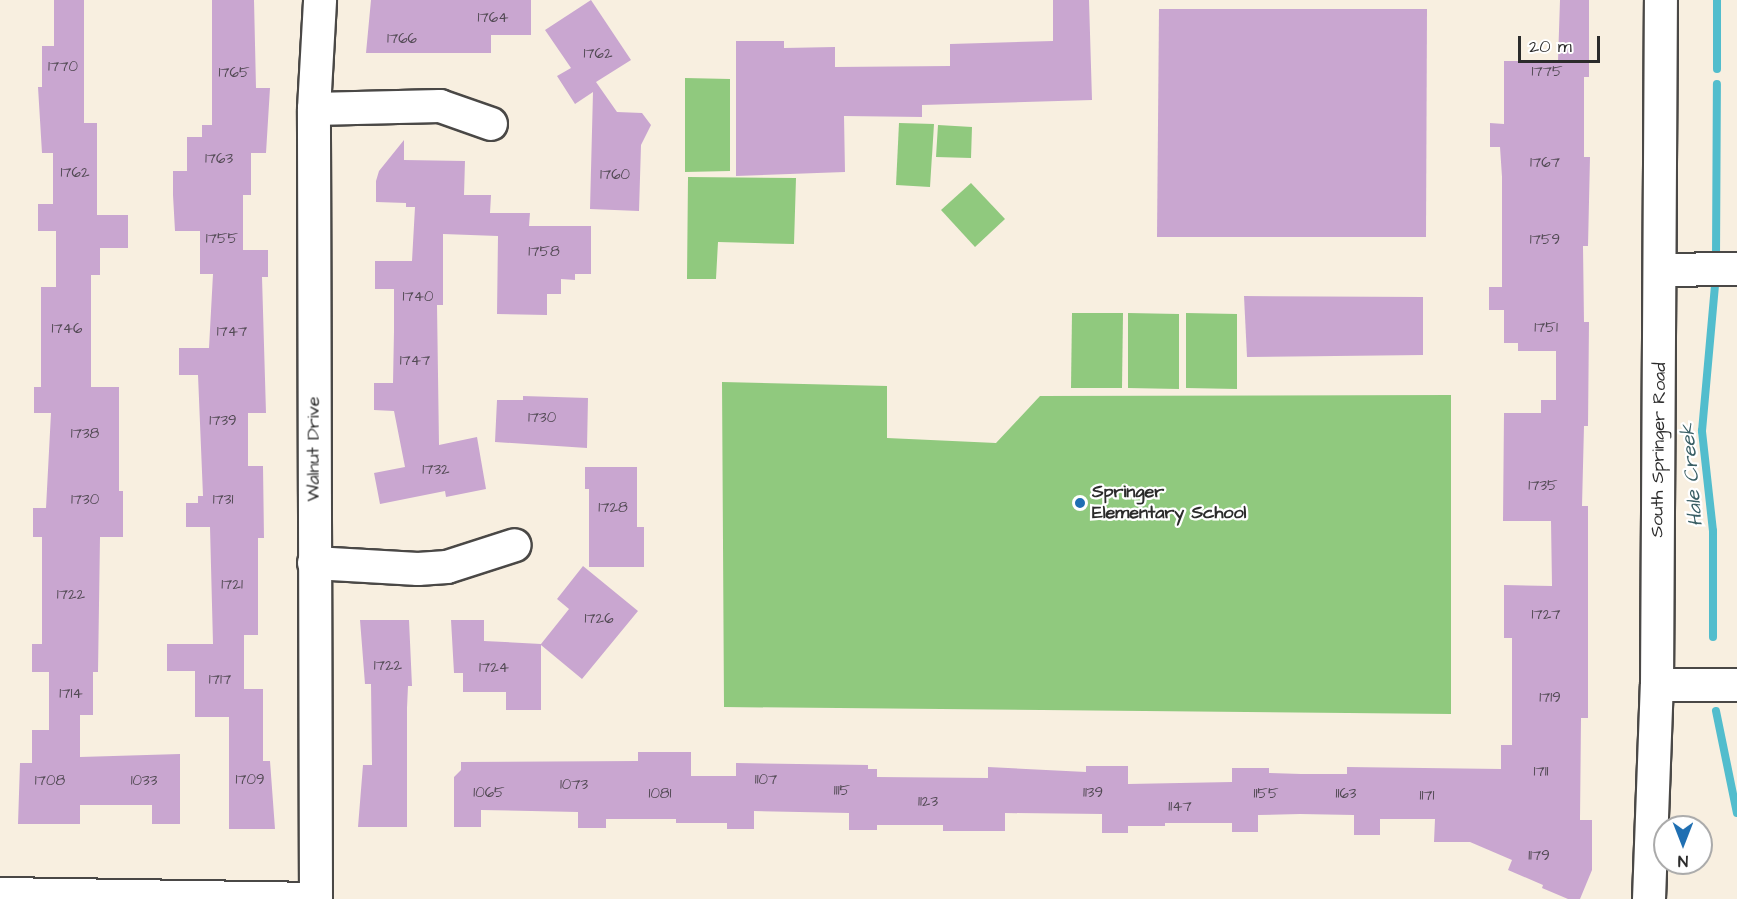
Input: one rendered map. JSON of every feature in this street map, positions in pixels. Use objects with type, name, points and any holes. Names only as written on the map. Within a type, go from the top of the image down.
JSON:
[{"type":"street","name":"Walnut Drive","points":[[316,899],[314,109],[320,0]]},
{"type":"street","name":"South Springer Road","points":[[1649,899],[1657,685],[1661,0]]},
{"type":"street","points":[[314,109],[440,106],[491,124]]},
{"type":"street","points":[[1661,270],[1737,269]]},
{"type":"street","points":[[314,563],[418,569],[447,567],[515,545]]},
{"type":"street","points":[[1657,685],[1737,685]]},
{"type":"street","points":[[0,894],[303,899]]},
{"type":"green space","points":[[685,78],[730,79],[730,171],[685,172]]},
{"type":"green space","points":[[899,123],[934,124],[930,187],[896,185]]},
{"type":"green space","points":[[938,125],[972,127],[971,158],[936,157]]},
{"type":"green space","points":[[688,177],[796,178],[794,244],[718,242],[716,279],[687,279]]},
{"type":"green space","points":[[971,183],[1005,219],[975,247],[941,210]]},
{"type":"green space","points":[[1072,313],[1123,313],[1122,388],[1071,388]]},
{"type":"green space","points":[[1128,313],[1179,314],[1179,389],[1128,388]]},
{"type":"green space","points":[[1186,313],[1237,314],[1237,389],[1186,388]]},
{"type":"green space","points":[[722,382],[887,386],[887,438],[996,443],[1040,396],[1451,395],[1451,714],[724,707]]},
{"type":"building","points":[[54,0],[84,0],[84,123],[97,123],[97,215],[128,215],[128,248],[100,248],[100,275],[91,275],[91,387],[119,387],[119,491],[123,491],[123,537],[100,537],[98,672],[93,672],[93,715],[80,715],[80,757],[180,754],[180,824],[152,824],[152,805],[80,805],[80,824],[18,824],[20,763],[32,763],[32,730],[49,730],[49,672],[32,672],[32,644],[42,644],[42,537],[33,537],[33,508],[46,508],[51,413],[34,413],[34,387],[41,387],[41,287],[56,287],[56,231],[38,231],[38,204],[53,204],[53,153],[42,153],[38,87],[42,87],[42,46],[54,46]]},
{"type":"building","points":[[212,0],[254,0],[256,88],[270,88],[266,153],[251,153],[251,195],[243,195],[243,250],[268,250],[268,277],[262,277],[266,413],[248,413],[248,466],[263,466],[264,538],[258,538],[258,635],[244,635],[244,689],[263,689],[263,761],[270,761],[275,829],[229,829],[229,717],[195,717],[195,671],[167,671],[167,644],[213,644],[210,527],[186,527],[186,503],[198,503],[198,496],[203,496],[198,375],[179,375],[179,348],[209,348],[213,274],[200,274],[200,231],[175,231],[173,195],[173,171],[187,171],[187,137],[202,137],[202,125],[212,125]]},
{"type":"building","points":[[371,0],[531,0],[531,35],[491,35],[491,53],[366,53]]},
{"type":"building","points":[[591,0],[631,60],[596,82],[617,112],[642,113],[651,125],[641,145],[639,211],[590,209],[593,92],[575,104],[557,76],[571,68],[545,30]]},
{"type":"building","points":[[1053,0],[1089,0],[1092,100],[922,105],[922,117],[844,116],[845,172],[736,176],[736,41],[784,41],[784,48],[835,47],[835,67],[950,66],[950,44],[1053,41]]},
{"type":"building","points":[[1560,0],[1589,0],[1589,77],[1584,77],[1584,157],[1590,157],[1588,246],[1583,246],[1584,322],[1589,322],[1588,426],[1584,426],[1582,506],[1588,506],[1588,718],[1581,718],[1580,820],[1592,820],[1592,870],[1580,899],[1568,899],[1542,888],[1543,885],[1508,870],[1512,860],[1470,842],[1434,842],[1435,819],[1380,819],[1380,835],[1354,835],[1354,815],[1300,814],[1258,815],[1258,832],[1232,832],[1232,823],[1165,823],[1165,826],[1128,826],[1128,833],[1102,833],[1102,814],[1005,813],[1005,831],[943,831],[943,825],[877,825],[877,830],[849,830],[849,813],[754,811],[754,829],[727,829],[727,823],[676,823],[676,819],[606,819],[606,828],[578,828],[578,812],[481,810],[481,827],[454,827],[454,777],[461,770],[461,762],[638,761],[638,752],[691,752],[691,776],[736,776],[736,763],[868,765],[868,769],[877,769],[877,777],[988,778],[988,767],[1086,772],[1086,766],[1128,766],[1128,784],[1232,782],[1232,768],[1269,768],[1269,773],[1301,774],[1347,774],[1347,767],[1501,769],[1501,745],[1512,745],[1512,638],[1504,638],[1504,585],[1552,586],[1551,521],[1503,521],[1504,413],[1541,413],[1541,400],[1556,400],[1556,351],[1518,351],[1518,343],[1504,343],[1504,310],[1489,310],[1489,287],[1502,287],[1500,147],[1490,147],[1490,123],[1504,124],[1504,61],[1558,61]]},
{"type":"building","points":[[1159,9],[1427,9],[1426,237],[1157,237]]},
{"type":"building","points":[[404,140],[404,160],[465,161],[464,195],[491,195],[490,213],[530,213],[529,226],[591,226],[591,274],[575,274],[575,280],[561,279],[561,294],[547,294],[547,315],[497,314],[498,236],[443,234],[443,305],[437,305],[439,445],[477,437],[486,489],[446,497],[445,491],[380,504],[374,473],[405,467],[394,411],[374,410],[374,383],[393,383],[394,331],[394,289],[375,289],[375,261],[412,261],[415,207],[406,207],[406,203],[376,202],[376,181],[379,171]]},
{"type":"building","points":[[1244,296],[1423,297],[1423,355],[1247,357]]},
{"type":"building","points":[[523,396],[588,398],[587,448],[495,442],[497,400],[523,400]]},
{"type":"building","points":[[585,467],[637,467],[637,527],[644,527],[644,567],[589,567],[589,489],[585,489]]},
{"type":"building","points":[[583,566],[638,611],[582,679],[541,645],[541,710],[506,710],[506,692],[463,692],[463,673],[454,673],[451,620],[484,620],[484,641],[541,644],[569,609],[557,599]]},
{"type":"building","points":[[360,620],[409,620],[412,686],[408,686],[407,708],[407,827],[358,827],[363,765],[372,765],[371,684],[365,684]]},
{"type":"waterway","name":"Hale Creek","points":[[1717,0],[1717,69]]},
{"type":"waterway","name":"Hale Creek","points":[[1716,258],[1717,84]]},
{"type":"waterway","name":"Hale Creek","points":[[1713,637],[1713,531],[1702,431],[1716,275]]},
{"type":"waterway","name":"Hale Creek","points":[[1716,711],[1737,813]]},
{"type":"place","name":"Springer Elementary School","points":[[1080,503]]}]
